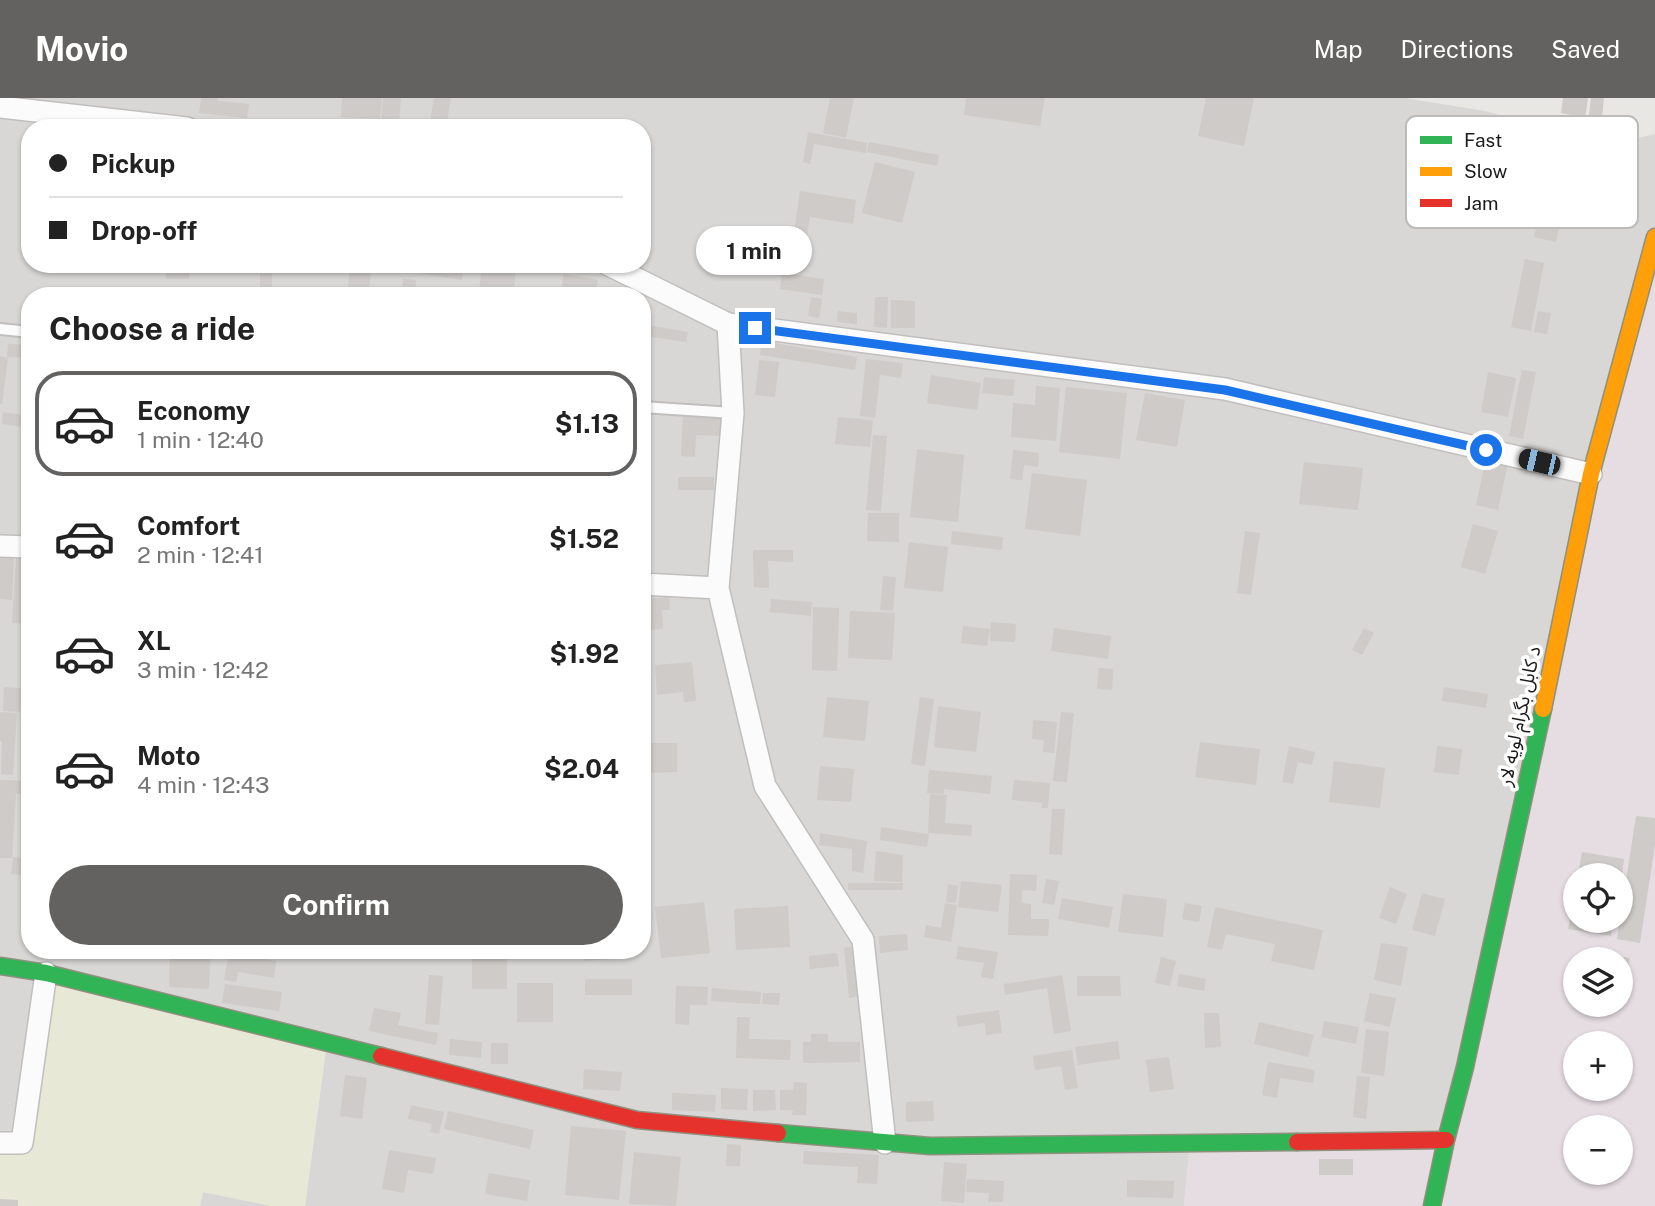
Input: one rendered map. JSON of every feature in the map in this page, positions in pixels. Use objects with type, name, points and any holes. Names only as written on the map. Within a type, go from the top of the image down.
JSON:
[{"type":"main road","name":"د کابل بگرام لویه لار","points":[[1432,1206],[1471,1040],[1591,474],[1655,237]]},
{"type":"main road","points":[[0,966],[46,973],[637,1120],[930,1146],[1446,1139]]},
{"type":"street","points":[[0,107],[107,119]]},
{"type":"street","points":[[625,273],[728,324],[1225,390],[1591,474]]},
{"type":"street","points":[[728,324],[733,413],[718,588],[765,786],[863,940],[885,1143]]},
{"type":"street","points":[[0,545],[21,546]]},
{"type":"street","points":[[651,584],[718,588]]},
{"type":"street","points":[[0,1143],[22,1143],[46,973]]},
{"type":"lane","points":[[0,329],[21,331]]},
{"type":"lane","points":[[651,408],[733,413]]},
{"type":"shaded area","points":[[0,98],[1405,98],[1503,116],[1406,116],[1406,228],[1638,228],[1638,138],[1655,134],[1655,237],[1446,1140],[1190,1143],[1184,1206],[305,1206],[327,1042],[22,1143],[0,1143]]},
{"type":"shaded area","points":[[1655,237],[1655,1206],[1184,1206],[1190,1142],[1446,1139]]},
{"type":"shaded area","points":[[203,1192],[272,1206],[200,1206]]},
{"type":"green space","points":[[46,973],[327,1042],[305,1206],[272,1206],[203,1192],[200,1206],[0,1206],[0,1143],[22,1143]]},
{"type":"building","points":[[201,98],[218,98],[218,101],[249,104],[247,118],[199,113]]},
{"type":"building","points":[[342,98],[382,98],[380,119],[341,117]]},
{"type":"building","points":[[383,98],[401,98],[399,119],[381,119]]},
{"type":"building","points":[[434,98],[451,98],[448,119],[430,119]]},
{"type":"building","points":[[830,98],[854,98],[846,138],[823,133]]},
{"type":"building","points":[[966,98],[1045,98],[1040,126],[964,115]]},
{"type":"building","points":[[1206,98],[1254,98],[1244,146],[1198,136]]},
{"type":"building","points":[[1563,98],[1588,98],[1585,116],[1561,113]]},
{"type":"building","points":[[1591,98],[1604,98],[1602,116],[1589,115]]},
{"type":"building","points":[[808,132],[867,143],[866,153],[814,144],[810,164],[803,162]]},
{"type":"building","points":[[869,142],[939,155],[937,166],[867,152]]},
{"type":"building","points":[[875,162],[915,172],[902,223],[862,213]]},
{"type":"building","points":[[800,191],[856,200],[853,224],[810,217],[807,235],[794,233]]},
{"type":"building","points":[[1536,228],[1559,228],[1556,242],[1534,237]]},
{"type":"building","points":[[1525,259],[1544,263],[1531,331],[1511,327]]},
{"type":"building","points":[[166,273],[189,273],[189,279],[166,279]]},
{"type":"building","points":[[260,273],[272,273],[272,287],[260,287]]},
{"type":"building","points":[[349,273],[371,273],[369,287],[348,287]]},
{"type":"building","points":[[417,273],[463,273],[462,280]]},
{"type":"building","points":[[481,273],[516,273],[514,287],[480,287]]},
{"type":"building","points":[[782,273],[824,279],[822,295],[780,289]]},
{"type":"building","points":[[564,274],[598,280],[597,287],[562,287]]},
{"type":"building","points":[[403,279],[416,280],[416,287],[403,287]]},
{"type":"building","points":[[811,297],[822,299],[819,318],[808,316]]},
{"type":"building","points":[[875,297],[888,297],[887,328],[874,327]]},
{"type":"building","points":[[891,300],[915,301],[915,328],[891,328]]},
{"type":"building","points":[[838,311],[857,313],[857,324],[837,322]]},
{"type":"building","points":[[1538,311],[1551,313],[1547,334],[1534,332]]},
{"type":"building","points":[[651,326],[688,332],[686,342],[651,337]]},
{"type":"building","points":[[762,341],[857,357],[855,370],[760,355]]},
{"type":"building","points":[[8,344],[21,345],[21,358],[7,357]]},
{"type":"building","points":[[0,356],[8,358],[2,404],[0,404]]},
{"type":"building","points":[[866,359],[903,363],[901,378],[880,375],[875,418],[860,416]]},
{"type":"building","points":[[759,360],[779,362],[775,397],[755,395]]},
{"type":"building","points":[[1522,370],[1536,372],[1523,439],[1509,436]]},
{"type":"building","points":[[1488,372],[1516,378],[1508,417],[1481,412]]},
{"type":"building","points":[[931,375],[981,383],[977,410],[927,403]]},
{"type":"building","points":[[984,377],[1015,380],[1013,396],[982,393]]},
{"type":"building","points":[[1036,386],[1060,388],[1056,441],[1011,437],[1013,403],[1035,405]]},
{"type":"building","points":[[1066,387],[1127,393],[1120,459],[1059,452]]},
{"type":"building","points":[[1145,393],[1185,400],[1177,447],[1136,440]]},
{"type":"building","points":[[3,412],[21,415],[21,427],[2,424]]},
{"type":"building","points":[[683,417],[724,419],[723,436],[696,435],[695,457],[681,456]]},
{"type":"building","points":[[838,417],[873,420],[870,447],[835,444]]},
{"type":"building","points":[[873,435],[887,436],[881,511],[866,510]]},
{"type":"building","points":[[917,449],[964,455],[958,522],[910,517]]},
{"type":"building","points":[[1013,450],[1039,453],[1038,467],[1024,465],[1022,480],[1010,479]]},
{"type":"building","points":[[1486,458],[1508,463],[1498,510],[1476,505]]},
{"type":"building","points":[[1304,462],[1363,468],[1358,510],[1299,504]]},
{"type":"building","points":[[1032,473],[1087,480],[1080,536],[1025,529]]},
{"type":"building","points":[[678,477],[714,477],[714,490],[678,490]]},
{"type":"building","points":[[868,513],[899,513],[899,542],[867,541]]},
{"type":"building","points":[[1473,524],[1498,531],[1485,574],[1461,567]]},
{"type":"building","points":[[952,531],[1003,537],[1002,550],[951,544]]},
{"type":"building","points":[[1245,531],[1260,533],[1251,595],[1237,593]]},
{"type":"building","points":[[909,542],[948,547],[943,592],[904,588]]},
{"type":"building","points":[[753,550],[793,550],[793,562],[768,561],[769,588],[754,587]]},
{"type":"building","points":[[16,556],[21,556],[21,624],[12,623]]},
{"type":"building","points":[[0,558],[14,558],[12,600],[0,599]]},
{"type":"building","points":[[883,576],[896,577],[893,611],[880,610]]},
{"type":"building","points":[[669,597],[670,610],[662,610],[663,629],[651,630],[651,598]]},
{"type":"building","points":[[771,599],[812,602],[811,616],[770,612]]},
{"type":"building","points":[[813,607],[839,608],[837,671],[812,670]]},
{"type":"building","points":[[850,611],[895,613],[892,660],[848,658]]},
{"type":"building","points":[[991,622],[1016,624],[1015,642],[990,641]]},
{"type":"building","points":[[963,626],[990,629],[987,646],[961,643]]},
{"type":"building","points":[[1054,628],[1111,636],[1108,659],[1051,651]]},
{"type":"building","points":[[1364,628],[1374,633],[1362,655],[1352,650]]},
{"type":"building","points":[[692,662],[696,701],[684,702],[683,692],[657,695],[655,665]]},
{"type":"building","points":[[1099,668],[1113,669],[1112,690],[1097,689]]},
{"type":"building","points":[[4,687],[21,688],[20,712],[3,711]]},
{"type":"building","points":[[1444,687],[1488,694],[1486,708],[1442,701]]},
{"type":"building","points":[[827,697],[869,701],[865,741],[823,737]]},
{"type":"building","points":[[920,697],[934,699],[925,766],[911,764]]},
{"type":"building","points":[[938,706],[981,712],[976,752],[934,747]]},
{"type":"building","points":[[0,712],[17,713],[13,775],[1,774]]},
{"type":"building","points":[[1061,712],[1074,713],[1067,782],[1053,781]]},
{"type":"building","points":[[1033,720],[1057,722],[1054,753],[1043,752],[1044,740],[1032,739]]},
{"type":"building","points":[[1200,742],[1260,749],[1256,785],[1195,777]]},
{"type":"building","points":[[651,743],[677,743],[677,772],[651,773]]},
{"type":"building","points":[[1289,746],[1315,752],[1312,765],[1298,762],[1293,784],[1282,782]]},
{"type":"building","points":[[1437,746],[1462,749],[1459,775],[1434,772]]},
{"type":"building","points":[[1334,761],[1385,768],[1380,808],[1329,802]]},
{"type":"building","points":[[820,766],[854,769],[851,802],[817,800]]},
{"type":"building","points":[[929,770],[992,776],[990,794],[944,789],[944,794],[927,793]]},
{"type":"building","points":[[0,780],[21,781],[21,794],[16,794],[12,858],[0,858]]},
{"type":"building","points":[[1014,780],[1050,783],[1048,808],[1042,808],[1042,803],[1012,800]]},
{"type":"building","points":[[930,794],[947,795],[945,823],[972,825],[971,836],[928,833]]},
{"type":"building","points":[[1052,809],[1065,809],[1062,855],[1049,854]]},
{"type":"building","points":[[1636,816],[1655,818],[1655,845],[1640,943],[1617,939],[1618,933],[1633,933],[1633,863],[1629,863]]},
{"type":"building","points":[[881,827],[929,834],[927,847],[880,840]]},
{"type":"building","points":[[820,833],[867,841],[863,873],[852,871],[852,849],[819,845]]},
{"type":"building","points":[[876,851],[903,855],[902,882],[874,881]]},
{"type":"building","points":[[1582,852],[1624,859],[1624,863],[1580,863]]},
{"type":"building","points":[[13,857],[21,858],[21,875],[11,874]]},
{"type":"building","points":[[1010,874],[1037,875],[1036,891],[1022,890],[1022,903],[1031,904],[1031,919],[1049,919],[1048,936],[1008,935]]},
{"type":"building","points":[[1046,879],[1059,881],[1054,905],[1042,903]]},
{"type":"building","points":[[961,881],[1002,885],[998,912],[958,907]]},
{"type":"building","points":[[848,883],[903,883],[903,890],[848,890]]},
{"type":"building","points":[[948,884],[958,886],[956,903],[946,902]]},
{"type":"building","points":[[1390,887],[1407,894],[1396,924],[1379,918]]},
{"type":"building","points":[[1422,893],[1445,899],[1435,936],[1412,930]]},
{"type":"building","points":[[1123,894],[1167,899],[1163,937],[1118,932]]},
{"type":"building","points":[[1062,898],[1113,907],[1109,928],[1058,919]]},
{"type":"building","points":[[704,902],[710,953],[661,958],[655,907]]},
{"type":"building","points":[[945,903],[957,905],[951,942],[924,937],[926,925],[941,928]]},
{"type":"building","points":[[1185,903],[1202,906],[1199,922],[1182,919]]},
{"type":"building","points":[[788,906],[790,947],[736,950],[734,909]]},
{"type":"building","points":[[1215,907],[1323,930],[1314,970],[1271,961],[1275,944],[1226,934],[1222,950],[1207,947]]},
{"type":"building","points":[[907,934],[908,950],[880,953],[879,936]]},
{"type":"building","points":[[1381,943],[1408,947],[1401,986],[1374,980]]},
{"type":"building","points":[[858,946],[863,996],[849,998],[844,948]]},
{"type":"building","points":[[958,946],[998,952],[993,979],[981,977],[984,963],[956,959]]},
{"type":"building","points":[[837,953],[839,966],[810,969],[809,956]]},
{"type":"building","points":[[1161,957],[1176,961],[1170,986],[1155,983]]},
{"type":"building","points":[[170,959],[211,959],[209,989],[169,987]]},
{"type":"building","points":[[228,959],[276,961],[274,978],[238,972],[236,982],[224,980]]},
{"type":"building","points":[[472,959],[507,959],[507,989],[472,989]]},
{"type":"building","points":[[584,959],[615,959],[584,961]]},
{"type":"building","points":[[1179,974],[1206,979],[1204,991],[1177,986]]},
{"type":"building","points":[[429,975],[443,976],[439,1025],[425,1024]]},
{"type":"building","points":[[1062,975],[1071,1031],[1054,1034],[1047,988],[1005,995],[1004,984]]},
{"type":"building","points":[[1077,976],[1120,976],[1121,996],[1077,996]]},
{"type":"building","points":[[585,979],[632,979],[632,995],[585,995]]},
{"type":"building","points":[[517,983],[553,983],[553,1022],[517,1022]]},
{"type":"building","points":[[225,984],[282,992],[279,1011],[222,1003]]},
{"type":"building","points":[[676,986],[708,987],[707,1005],[690,1005],[689,1025],[675,1024]]},
{"type":"building","points":[[712,988],[761,992],[760,1004],[711,1001]]},
{"type":"building","points":[[763,993],[780,993],[779,1005],[762,1004]]},
{"type":"building","points":[[1370,993],[1396,998],[1390,1027],[1364,1021]]},
{"type":"building","points":[[374,1008],[401,1013],[398,1025],[438,1033],[436,1045],[369,1031]]},
{"type":"building","points":[[999,1010],[1002,1033],[986,1035],[985,1023],[958,1027],[956,1016]]},
{"type":"building","points":[[1204,1013],[1219,1013],[1221,1047],[1205,1048]]},
{"type":"building","points":[[737,1017],[750,1017],[749,1039],[791,1040],[790,1060],[736,1058]]},
{"type":"building","points":[[1324,1021],[1359,1027],[1356,1044],[1321,1037]]},
{"type":"building","points":[[1259,1022],[1314,1035],[1308,1057],[1254,1044]]},
{"type":"building","points":[[1366,1029],[1389,1032],[1384,1076],[1361,1073]]},
{"type":"building","points":[[811,1034],[828,1034],[828,1042],[860,1042],[860,1062],[803,1063],[803,1042],[811,1042]]},
{"type":"building","points":[[450,1039],[482,1042],[481,1058],[449,1055]]},
{"type":"building","points":[[1118,1041],[1120,1059],[1078,1065],[1075,1047]]},
{"type":"building","points":[[491,1043],[508,1043],[508,1064],[491,1064]]},
{"type":"building","points":[[1072,1050],[1078,1088],[1065,1090],[1061,1066],[1035,1070],[1033,1056]]},
{"type":"building","points":[[1169,1057],[1174,1089],[1150,1092],[1146,1060]]},
{"type":"building","points":[[1268,1062],[1315,1070],[1313,1083],[1280,1078],[1277,1098],[1262,1095]]},
{"type":"building","points":[[584,1069],[622,1072],[620,1091],[583,1089]]},
{"type":"building","points":[[345,1075],[367,1078],[362,1119],[340,1116]]},
{"type":"building","points":[[1357,1076],[1370,1077],[1366,1119],[1353,1117]]},
{"type":"building","points":[[794,1082],[807,1083],[806,1115],[792,1115],[793,1110],[780,1110],[780,1090],[793,1090]]},
{"type":"building","points":[[721,1088],[748,1089],[747,1110],[721,1109]]},
{"type":"building","points":[[753,1090],[775,1090],[776,1110],[753,1111]]},
{"type":"building","points":[[672,1093],[716,1095],[715,1112],[672,1110]]},
{"type":"building","points":[[933,1101],[934,1121],[906,1122],[906,1102]]},
{"type":"building","points":[[411,1105],[444,1112],[439,1134],[430,1132],[432,1124],[408,1119]]},
{"type":"building","points":[[448,1111],[534,1130],[530,1149],[444,1129]]},
{"type":"building","points":[[571,1126],[626,1131],[619,1200],[565,1195]]},
{"type":"building","points":[[727,1144],[741,1145],[740,1166],[726,1166]]},
{"type":"building","points":[[389,1150],[436,1158],[433,1174],[408,1170],[404,1193],[382,1189]]},
{"type":"building","points":[[804,1151],[879,1155],[877,1184],[857,1183],[858,1167],[803,1164]]},
{"type":"building","points":[[634,1152],[681,1157],[676,1206],[629,1204]]},
{"type":"building","points":[[1319,1159],[1353,1159],[1353,1175],[1319,1175]]},
{"type":"building","points":[[944,1162],[967,1164],[964,1203],[941,1201]]},
{"type":"building","points":[[489,1173],[530,1180],[527,1201],[485,1194]]},
{"type":"building","points":[[967,1179],[1004,1181],[1003,1202],[988,1202],[989,1193],[966,1192]]},
{"type":"building","points":[[1127,1180],[1174,1181],[1173,1198],[1127,1197]]},
{"type":"building","points":[[0,1199],[18,1200],[18,1206],[0,1206]]},
{"type":"traffic: fast","points":[[1432,1206],[1543,709]]},
{"type":"traffic: fast","points":[[0,966],[46,973],[381,1056]]},
{"type":"traffic: fast","points":[[778,1133],[930,1146],[1297,1142]]},
{"type":"traffic: slow","points":[[1543,709],[1591,474],[1655,237]]},
{"type":"traffic: jam","points":[[381,1056],[637,1120],[778,1133]]},
{"type":"traffic: jam","points":[[1297,1142],[1446,1140]]},
{"type":"route","points":[[755,328],[1225,390],[1486,450]]}]
